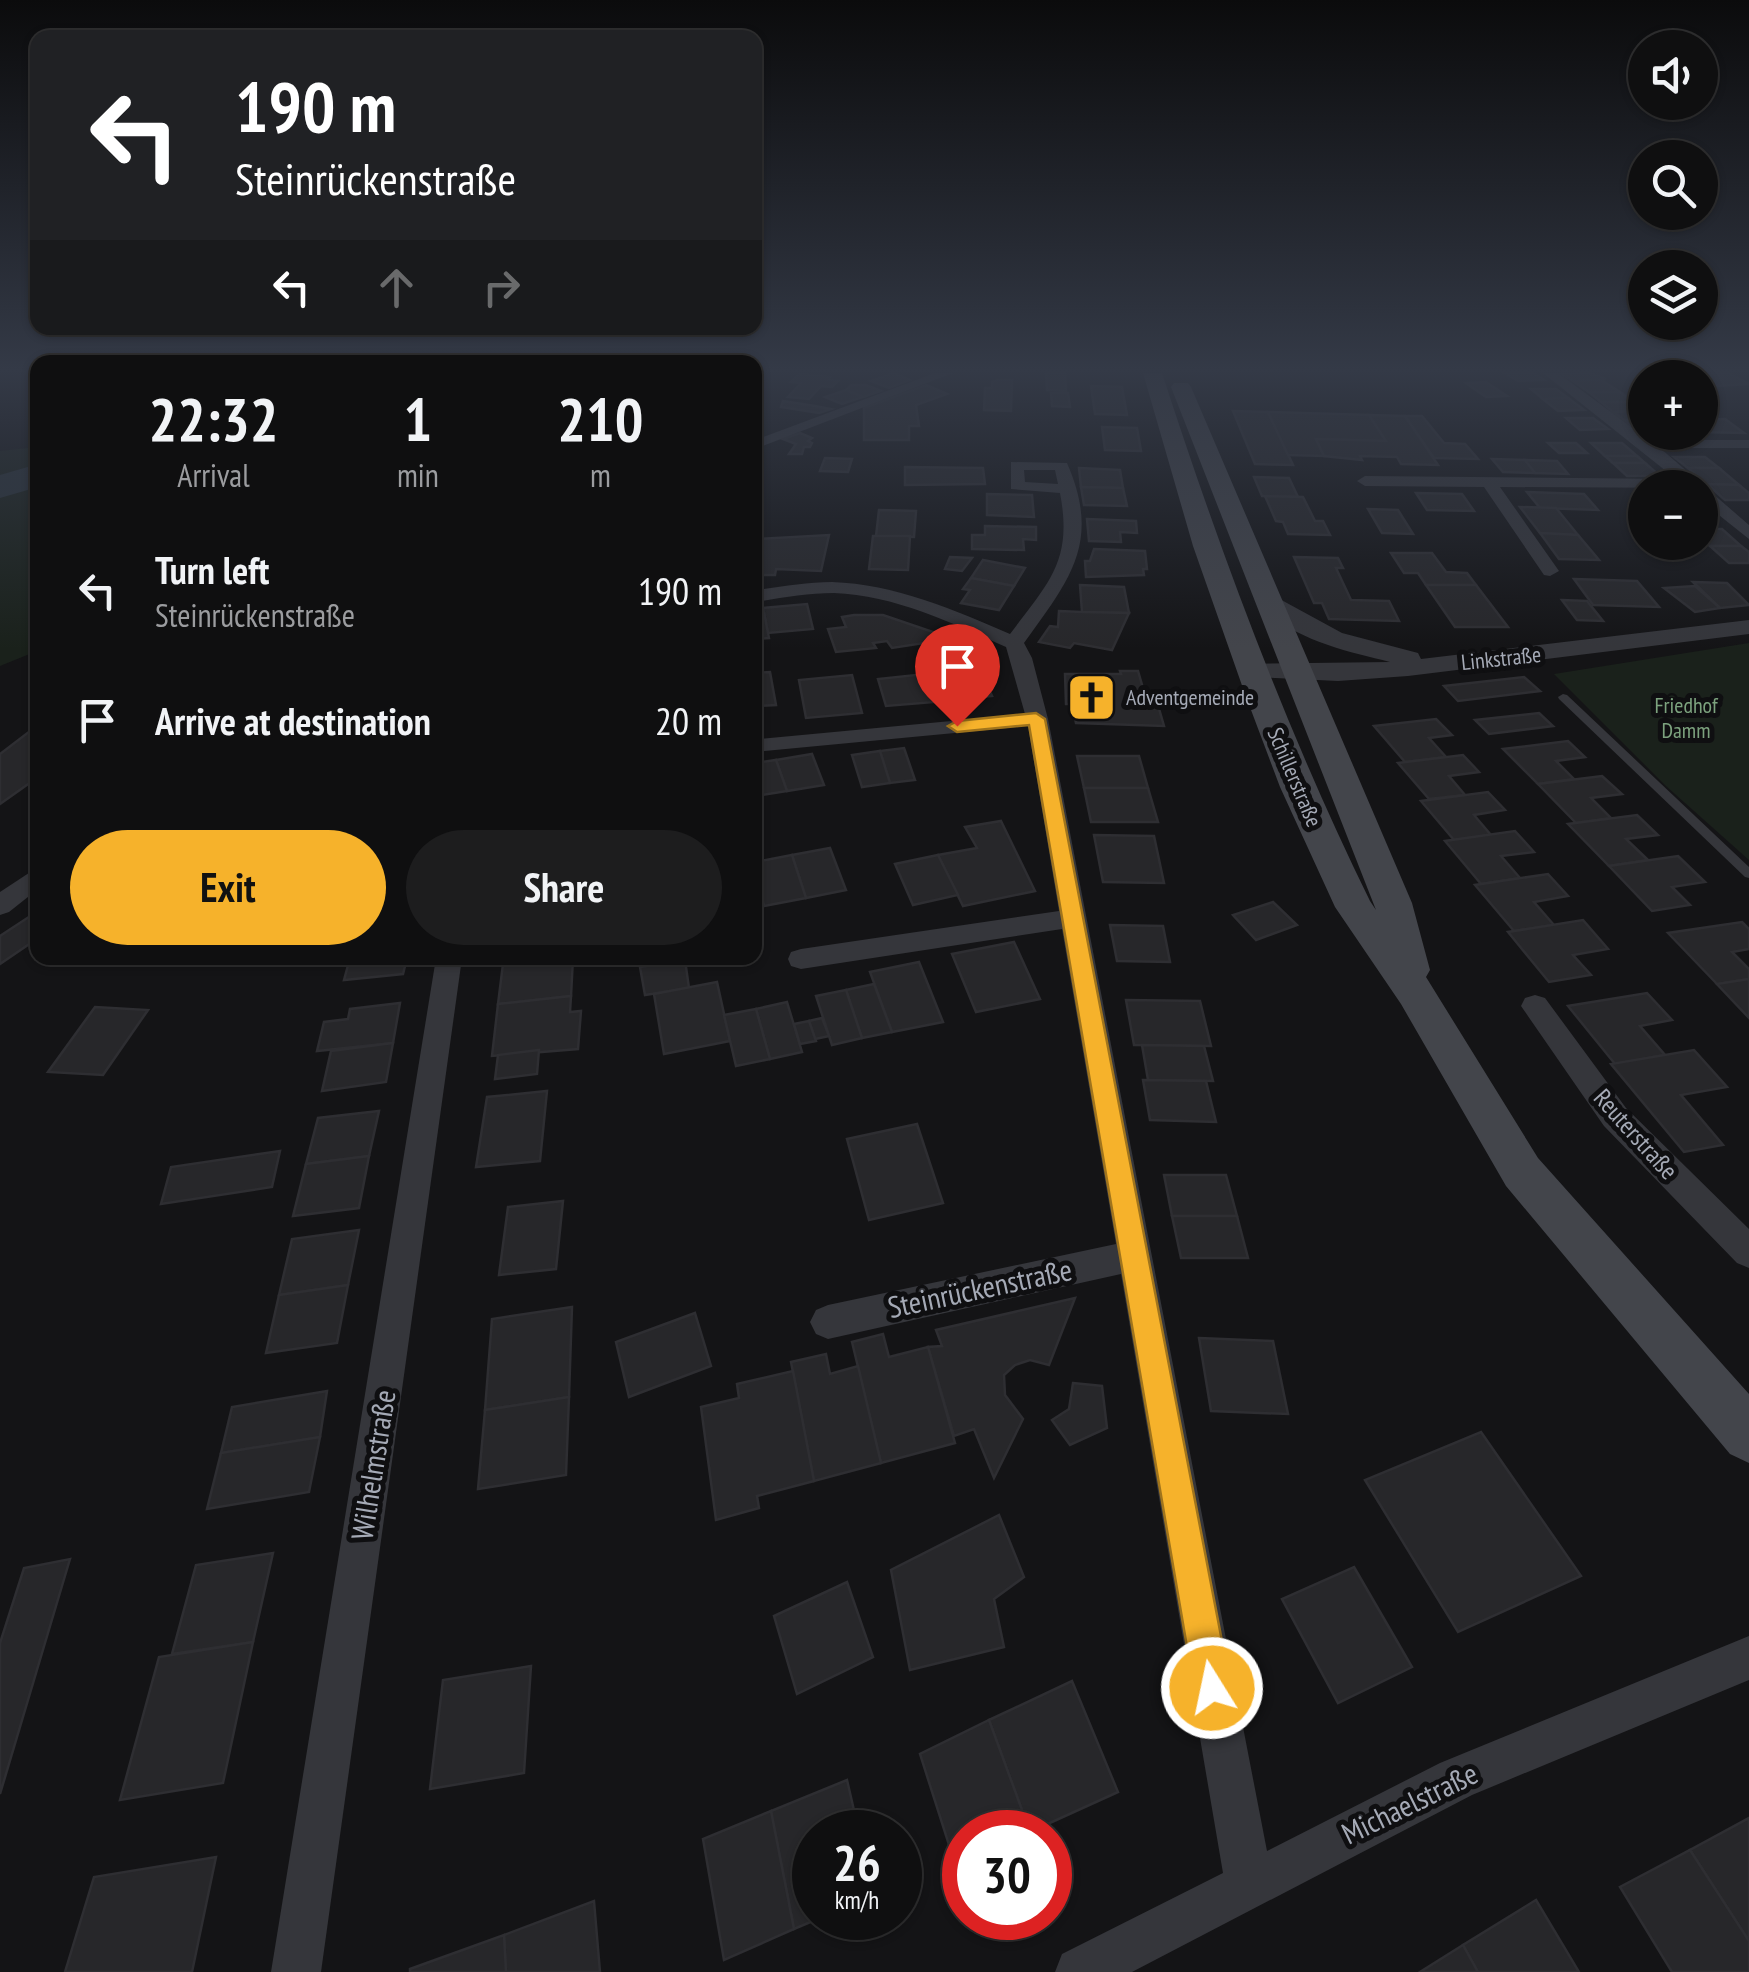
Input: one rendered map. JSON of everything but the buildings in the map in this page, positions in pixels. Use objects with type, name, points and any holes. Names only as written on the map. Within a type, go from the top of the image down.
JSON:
[{"type":"main road","name":"Schillerstraße","points":[[1181,465],[1251,669],[1298,787],[1354,907],[1416,993],[1522,1172],[1749,1434]]},
{"type":"main road","name":"Schillerstraße","points":[[1212,465],[1393,903],[1416,993]]},
{"type":"street","points":[[1365,481],[1628,486]]},
{"type":"street","points":[[1488,481],[1550,571]]},
{"type":"street","points":[[1014,643],[1054,586],[1074,539],[1066,488]]},
{"type":"street","points":[[1718,508],[1749,534]]},
{"type":"street","points":[[762,595],[848,589],[896,598],[958,618],[1014,643],[1022,658],[1249,1884]]},
{"type":"street","points":[[1267,600],[1287,618],[1309,630],[1372,650],[1439,664]]},
{"type":"street","name":"Linkstraße","points":[[1251,669],[1338,673],[1749,627]]},
{"type":"street","points":[[762,746],[1036,719]]},
{"type":"street","points":[[0,906],[30,882]]},
{"type":"street","points":[[801,960],[1071,918]]},
{"type":"street","name":"Wilhelmstraße","points":[[296,1972],[448,965]]},
{"type":"street","name":"Reuterstraße","points":[[1535,1006],[1615,1118],[1749,1252]]},
{"type":"street","name":"Steinrückenstraße","points":[[828,1322],[1133,1256]]},
{"type":"street","name":"Michaelstraße","points":[[1080,1972],[1456,1779],[1749,1658]]},
{"type":"lane","points":[[1562,696],[1749,874]]},
{"type":"green space","points":[[0,465],[30,465],[30,654],[0,666]]},
{"type":"green space","name":"Friedhof Damm","points":[[1749,643],[1749,860],[1666,786],[1554,674]]},
{"type":"waterway","points":[[0,487],[30,478]]},
{"type":"place","name":"Adventgemeinde","points":[[1091,697]]},
{"type":"route","points":[[957,726],[1036,719],[1212,1688]]}]
